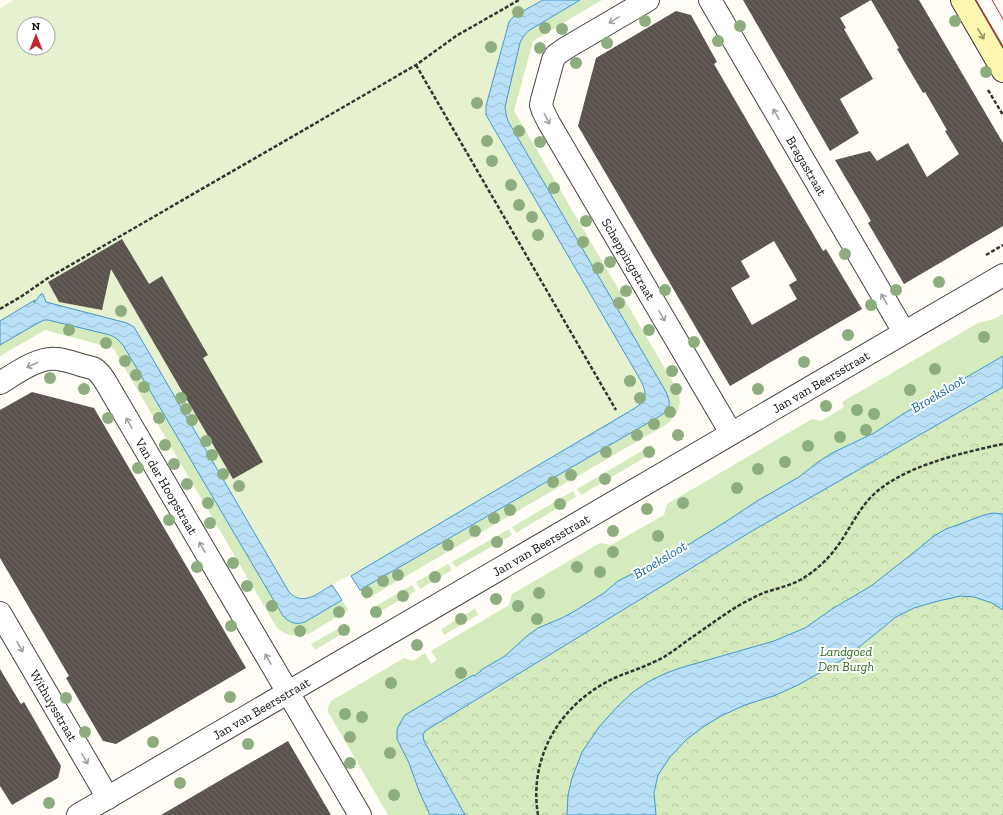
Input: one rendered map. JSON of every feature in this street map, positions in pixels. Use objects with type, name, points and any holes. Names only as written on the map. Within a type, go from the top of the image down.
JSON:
[{"type":"main road","points":[[962,0],[1003,71]]},
{"type":"street","name":"Scheppingstraat","points":[[648,0],[556,55],[553,60],[541,102],[542,108],[545,116],[731,433]]},
{"type":"street","name":"Bragastraat","points":[[710,0],[904,332]]},
{"type":"street","name":"Jan van Beersstraat","points":[[78,815],[1003,275]]},
{"type":"street","name":"Van der Hoopstraat","points":[[0,383],[28,366],[51,359],[58,359],[93,368],[100,374],[360,815]]},
{"type":"street","name":"Withuysstraat","points":[[0,613],[108,798]]},
{"type":"path","points":[[0,309],[48,278],[416,65],[456,36],[518,0]]},
{"type":"path","points":[[416,65],[616,410]]},
{"type":"path","points":[[538,815],[536,792],[537,776],[541,758],[548,741],[558,725],[579,700],[604,683],[665,656],[744,603],[764,593],[794,583],[805,577],[823,563],[838,546],[866,503],[878,490],[920,467],[949,457],[1003,444]]},
{"type":"green space","points":[[14,0],[543,0],[514,16],[508,24],[485,109],[487,118],[641,381],[645,396],[642,402],[635,408],[351,576],[350,575],[305,599],[298,598],[289,592],[132,325],[46,302],[44,294],[33,303],[34,301],[0,321],[0,8]]},
{"type":"green space","points":[[580,0],[602,0],[533,41],[514,111],[677,389],[680,399],[679,408],[667,424],[365,600],[360,590],[660,416],[669,406],[669,399],[666,392],[508,121],[506,114],[505,107],[520,43],[524,36],[531,30]]},
{"type":"green space","points":[[1003,314],[1003,356],[903,414],[874,433],[854,442],[818,462],[799,477],[757,501],[668,557],[618,581],[604,593],[573,612],[538,628],[505,656],[481,670],[474,676],[473,675],[405,715],[399,725],[412,771],[430,815],[388,815],[328,712],[328,707],[331,701],[404,658],[413,661],[425,653],[431,664],[437,660],[431,651],[509,605],[512,594],[600,543],[611,545],[664,515],[667,504],[812,419],[821,421],[844,407],[842,402],[978,323],[994,319]]},
{"type":"green space","points":[[44,320],[110,335],[116,338],[123,345],[301,623],[342,600],[348,610],[307,634],[289,635],[277,628],[113,348],[45,330],[0,356],[0,345]]},
{"type":"green space","name":"Landgoed Den Burgh","points":[[1003,387],[1003,815],[465,815],[424,741],[423,735],[425,731],[752,531]]},
{"type":"green space","points":[[652,445],[656,451],[581,495],[577,489]]},
{"type":"green space","points":[[573,491],[576,497],[516,533],[512,527]]},
{"type":"green space","points":[[509,529],[512,535],[456,567],[452,562]]},
{"type":"green space","points":[[448,564],[452,570],[420,589],[416,582]]},
{"type":"green space","points":[[412,585],[416,591],[374,615],[371,609]]},
{"type":"green space","points":[[475,609],[478,615],[444,635],[441,629]]},
{"type":"green space","points":[[346,624],[350,629],[315,650],[311,644]]},
{"type":"water","points":[[543,0],[580,0],[531,30],[522,38],[505,107],[508,121],[666,392],[669,399],[669,406],[660,416],[360,590],[351,576],[635,408],[642,402],[645,396],[641,381],[486,115],[486,106],[509,22],[514,16]]},
{"type":"water","points":[[41,294],[43,294],[46,302],[127,323],[134,327],[289,592],[294,596],[305,598],[316,595],[332,585],[342,600],[302,623],[293,623],[283,616],[123,345],[116,338],[110,335],[44,320],[0,345],[0,321],[35,300],[34,303]]},
{"type":"water","name":"Broeksloot","points":[[1003,356],[1003,387],[752,531],[425,731],[423,735],[424,741],[465,815],[430,815],[419,791],[409,763],[397,739],[397,730],[405,715],[473,675],[474,676],[481,670],[505,656],[538,628],[573,612],[604,593],[618,581],[668,557],[757,501],[799,477],[832,453],[874,433],[903,414]]},
{"type":"water","points":[[993,513],[1003,514],[1003,610],[992,603],[974,597],[961,596],[914,608],[896,617],[848,656],[825,670],[776,695],[745,705],[721,716],[687,739],[670,757],[658,775],[654,793],[656,815],[567,815],[568,795],[572,778],[582,752],[599,727],[633,692],[648,682],[680,668],[774,641],[805,628],[832,609],[871,586],[934,536],[946,529]]},
{"type":"building","points":[[743,0],[871,0],[840,18],[846,28],[844,29],[873,79],[840,99],[859,133],[830,151]]},
{"type":"building","points":[[871,0],[919,0],[1003,143],[1003,226],[904,284],[868,223],[871,221],[835,160],[870,151],[877,161],[908,143],[927,177],[959,154],[945,131],[947,130],[925,92],[923,93],[897,49],[899,48]]},
{"type":"building","points":[[676,11],[691,15],[717,62],[714,64],[823,251],[826,249],[862,309],[730,386],[578,126],[596,58]],"holes":[[[774,241],[797,280],[789,285],[797,299],[752,325],[731,288],[750,277],[741,261]]]},
{"type":"building","points":[[122,239],[149,284],[162,276],[208,355],[203,358],[263,462],[233,479],[111,269],[102,310],[59,302],[48,282]]},
{"type":"building","points":[[32,392],[94,408],[246,668],[116,744],[103,741],[66,678],[69,676],[0,558],[0,410]]},
{"type":"building","points":[[0,669],[21,704],[24,702],[61,766],[58,778],[12,805],[0,786]]},
{"type":"building","points":[[288,741],[331,815],[161,815],[231,774]]},
{"type":"tram line","points":[[976,0],[1003,46]]},
{"type":"tram line","points":[[992,0],[1003,19]]}]
